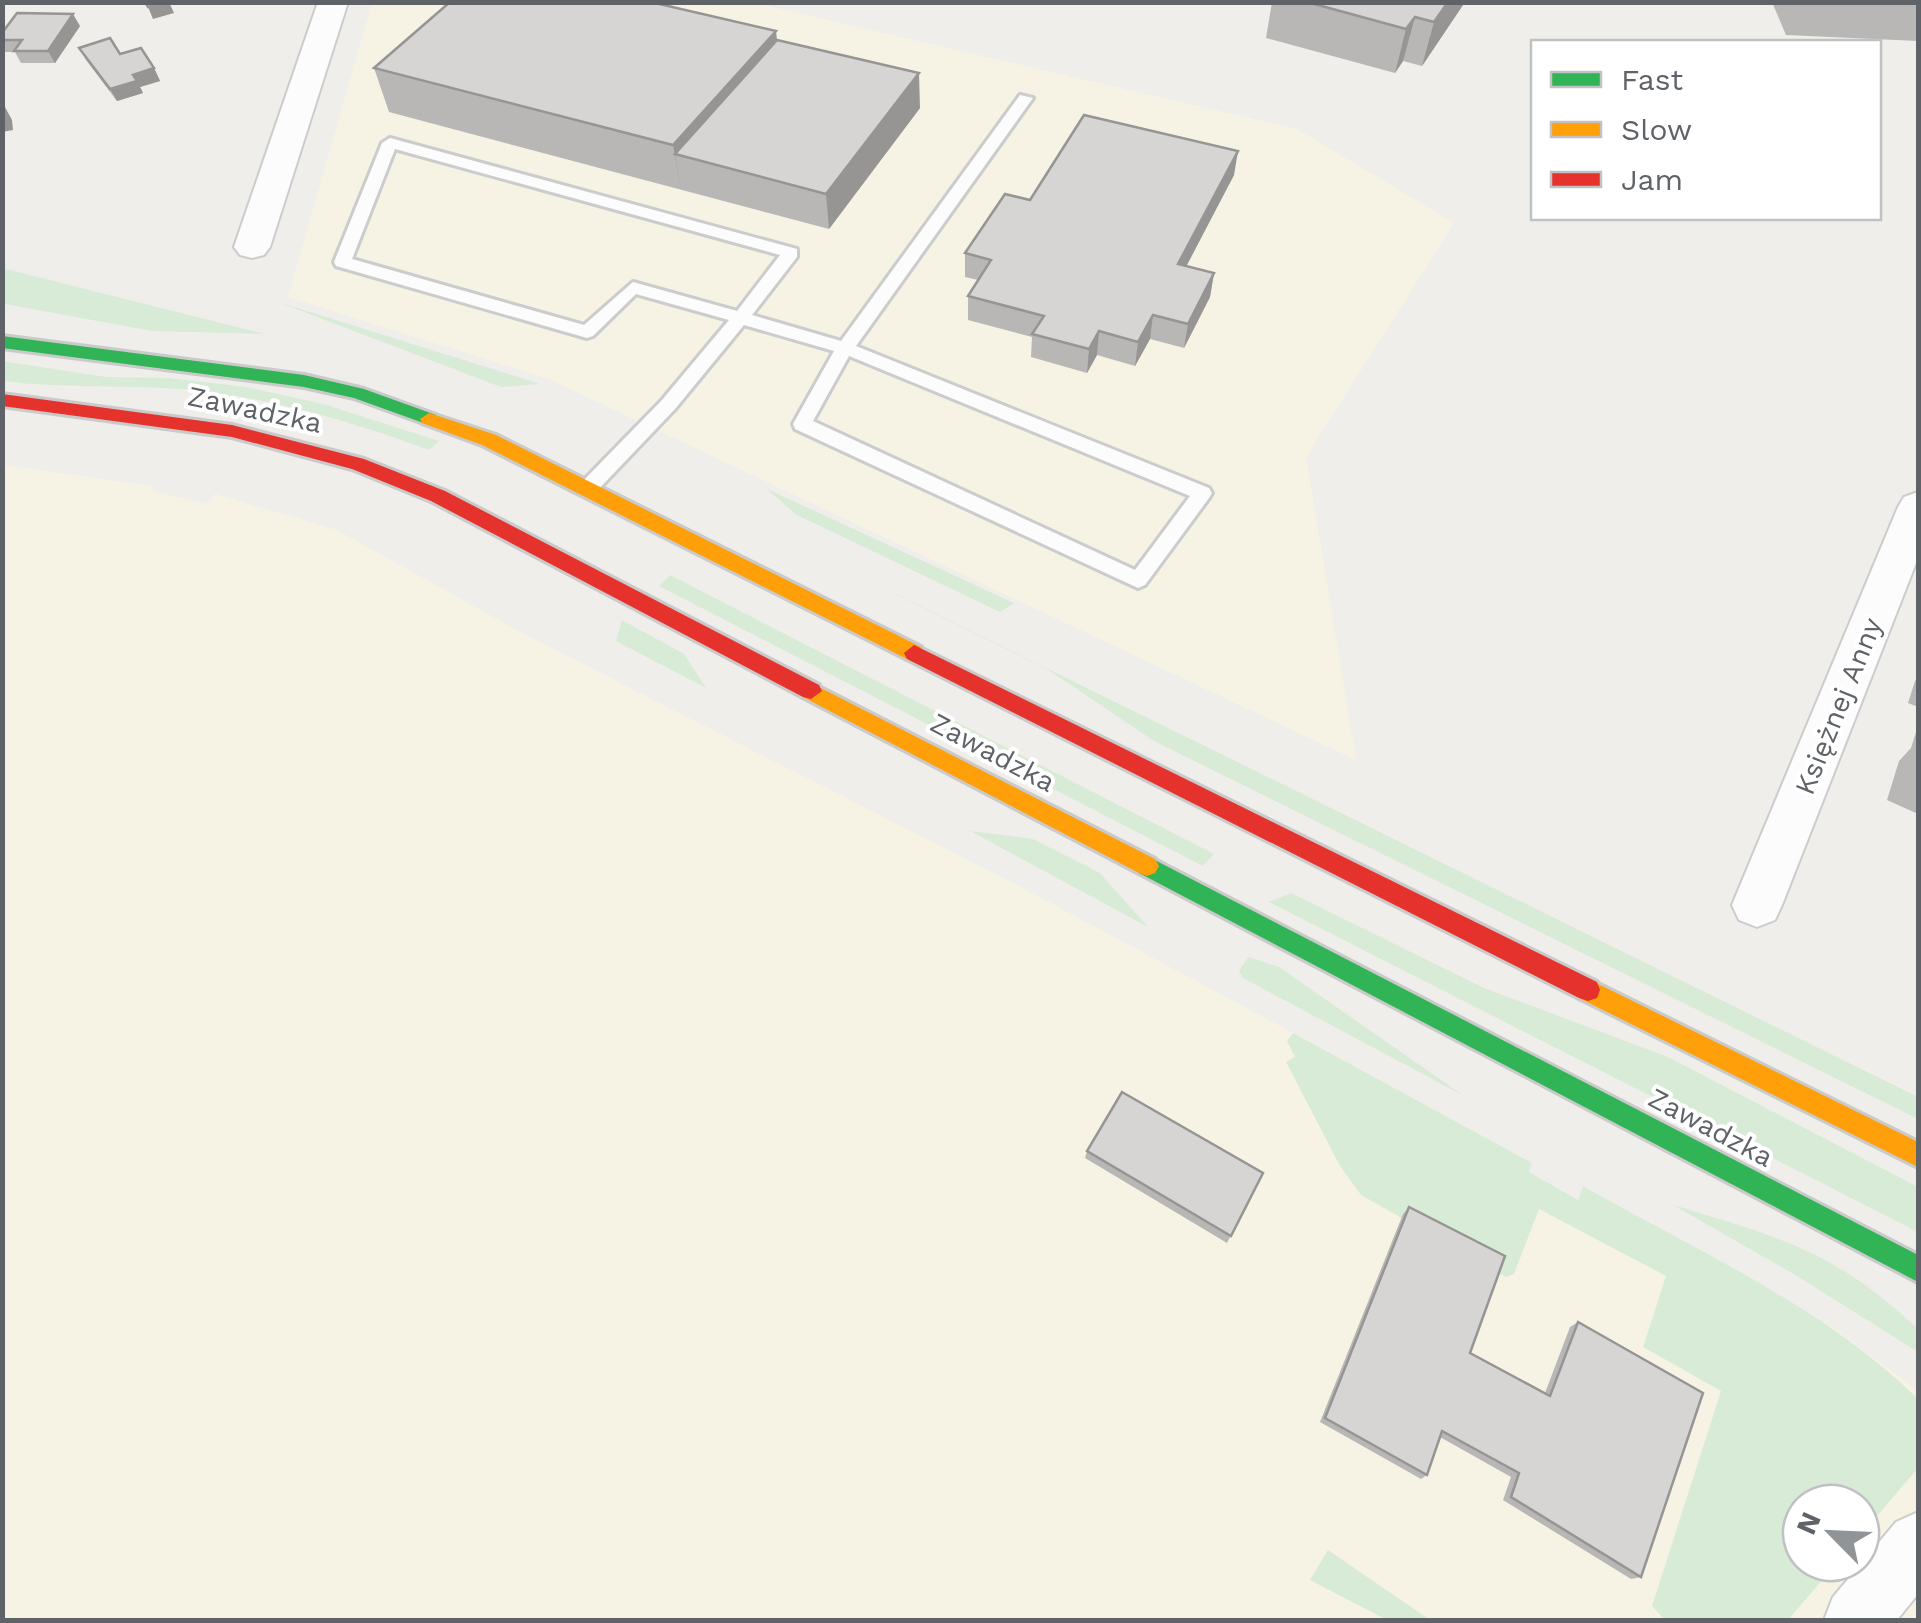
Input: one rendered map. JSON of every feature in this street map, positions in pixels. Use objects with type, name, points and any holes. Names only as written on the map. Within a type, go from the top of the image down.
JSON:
[{"type":"street","points":[[252,247],[334,2]]},
{"type":"street","name":"Zawadzka","points":[[2,342],[265,374],[358,392],[489,440],[1918,1155]]},
{"type":"street","name":"Zawadzka","points":[[2,400],[267,438],[355,462],[438,496],[1918,1269]]},
{"type":"street","name":"Księżnej Anny","points":[[1757,905],[1918,507]]},
{"type":"street","points":[[1856,1620],[1918,1544]]},
{"type":"lane","points":[[587,489],[634,446],[742,316],[791,253],[390,143],[342,262],[587,332],[633,288],[742,316],[845,348],[1202,493],[1138,580],[802,424],[845,348],[1026,98]]},
{"type":"shaded area","points":[[372,3],[754,3],[1297,129],[1454,223],[1306,457],[1356,760],[549,379],[288,297]]},
{"type":"shaded area","points":[[3,465],[152,486],[153,491],[207,504],[215,494],[337,530],[522,633],[1013,883],[1293,1033],[1532,1163],[1529,1172],[1578,1200],[1583,1186],[1832,1327],[1918,1391],[1918,1620],[3,1620]]},
{"type":"green space","points":[[2,268],[265,334],[152,331],[5,304]]},
{"type":"green space","points":[[278,302],[540,384],[501,387]]},
{"type":"green space","points":[[2,361],[106,377],[168,378],[246,387],[323,404],[439,441],[429,450],[313,413],[223,394],[3,381]]},
{"type":"green space","points":[[767,489],[1014,603],[1000,612],[797,515]]},
{"type":"green space","points":[[780,537],[1918,1097],[1918,1119],[1154,741],[1047,669]]},
{"type":"green space","points":[[670,575],[1214,854],[1203,866],[659,586]]},
{"type":"green space","points":[[622,620],[684,654],[706,688],[616,641]]},
{"type":"green space","points":[[970,831],[1033,839],[1100,873],[1148,927]]},
{"type":"green space","points":[[1291,893],[1484,988],[1668,1057],[1918,1187],[1918,1232],[1269,902]]},
{"type":"green space","points":[[1248,957],[1279,967],[1464,1096],[1243,978],[1239,971]]},
{"type":"green space","points":[[1293,1033],[1532,1163],[1529,1172],[1578,1200],[1583,1186],[1758,1282],[1843,1336],[1918,1399],[1918,1468],[1881,1511],[1881,1483],[1781,1483],[1781,1583],[1820,1583],[1788,1620],[1665,1620],[1652,1606],[1721,1391],[1643,1347],[1666,1276],[1539,1209],[1514,1274],[1506,1277],[1361,1195],[1340,1166],[1286,1062],[1295,1057],[1287,1041]]},
{"type":"green space","points":[[1673,1205],[1775,1238],[1832,1264],[1860,1281],[1918,1329],[1918,1352],[1797,1276]]},
{"type":"green space","points":[[1328,1550],[1430,1620],[1387,1620],[1310,1580]]},
{"type":"building","points":[[450,2],[651,2],[776,31],[673,145],[374,68]]},
{"type":"building","points":[[1307,2],[1448,2],[1434,22],[1415,17],[1406,29]]},
{"type":"building","points":[[17,13],[73,14],[48,51],[14,51],[22,40],[2,40],[2,33]]},
{"type":"building","points":[[110,38],[120,54],[141,48],[154,68],[133,75],[137,81],[110,89],[79,48]]},
{"type":"building","points":[[777,40],[919,73],[826,194],[675,154]]},
{"type":"building","points":[[1084,115],[1238,151],[1178,264],[1214,273],[1188,324],[1153,315],[1138,342],[1099,331],[1089,349],[1032,334],[1044,316],[968,296],[991,260],[965,253],[1005,194],[1030,200]]},
{"type":"building","points":[[1122,1092],[1263,1173],[1231,1236],[1087,1151]]},
{"type":"building","points":[[1409,1207],[1505,1256],[1470,1353],[1550,1396],[1578,1322],[1703,1393],[1641,1577],[1511,1497],[1519,1473],[1442,1431],[1427,1475],[1325,1418]]},
{"type":"traffic: fast","points":[[2,342],[304,381],[358,393],[429,419]]},
{"type":"traffic: fast","points":[[1147,866],[1918,1269]]},
{"type":"traffic: slow","points":[[429,419],[489,440],[914,653]]},
{"type":"traffic: slow","points":[[811,691],[1147,866]]},
{"type":"traffic: slow","points":[[1588,990],[1918,1155]]},
{"type":"traffic: jam","points":[[2,400],[232,431],[357,464],[438,496],[811,691]]},
{"type":"traffic: jam","points":[[914,653],[1588,990]]}]
